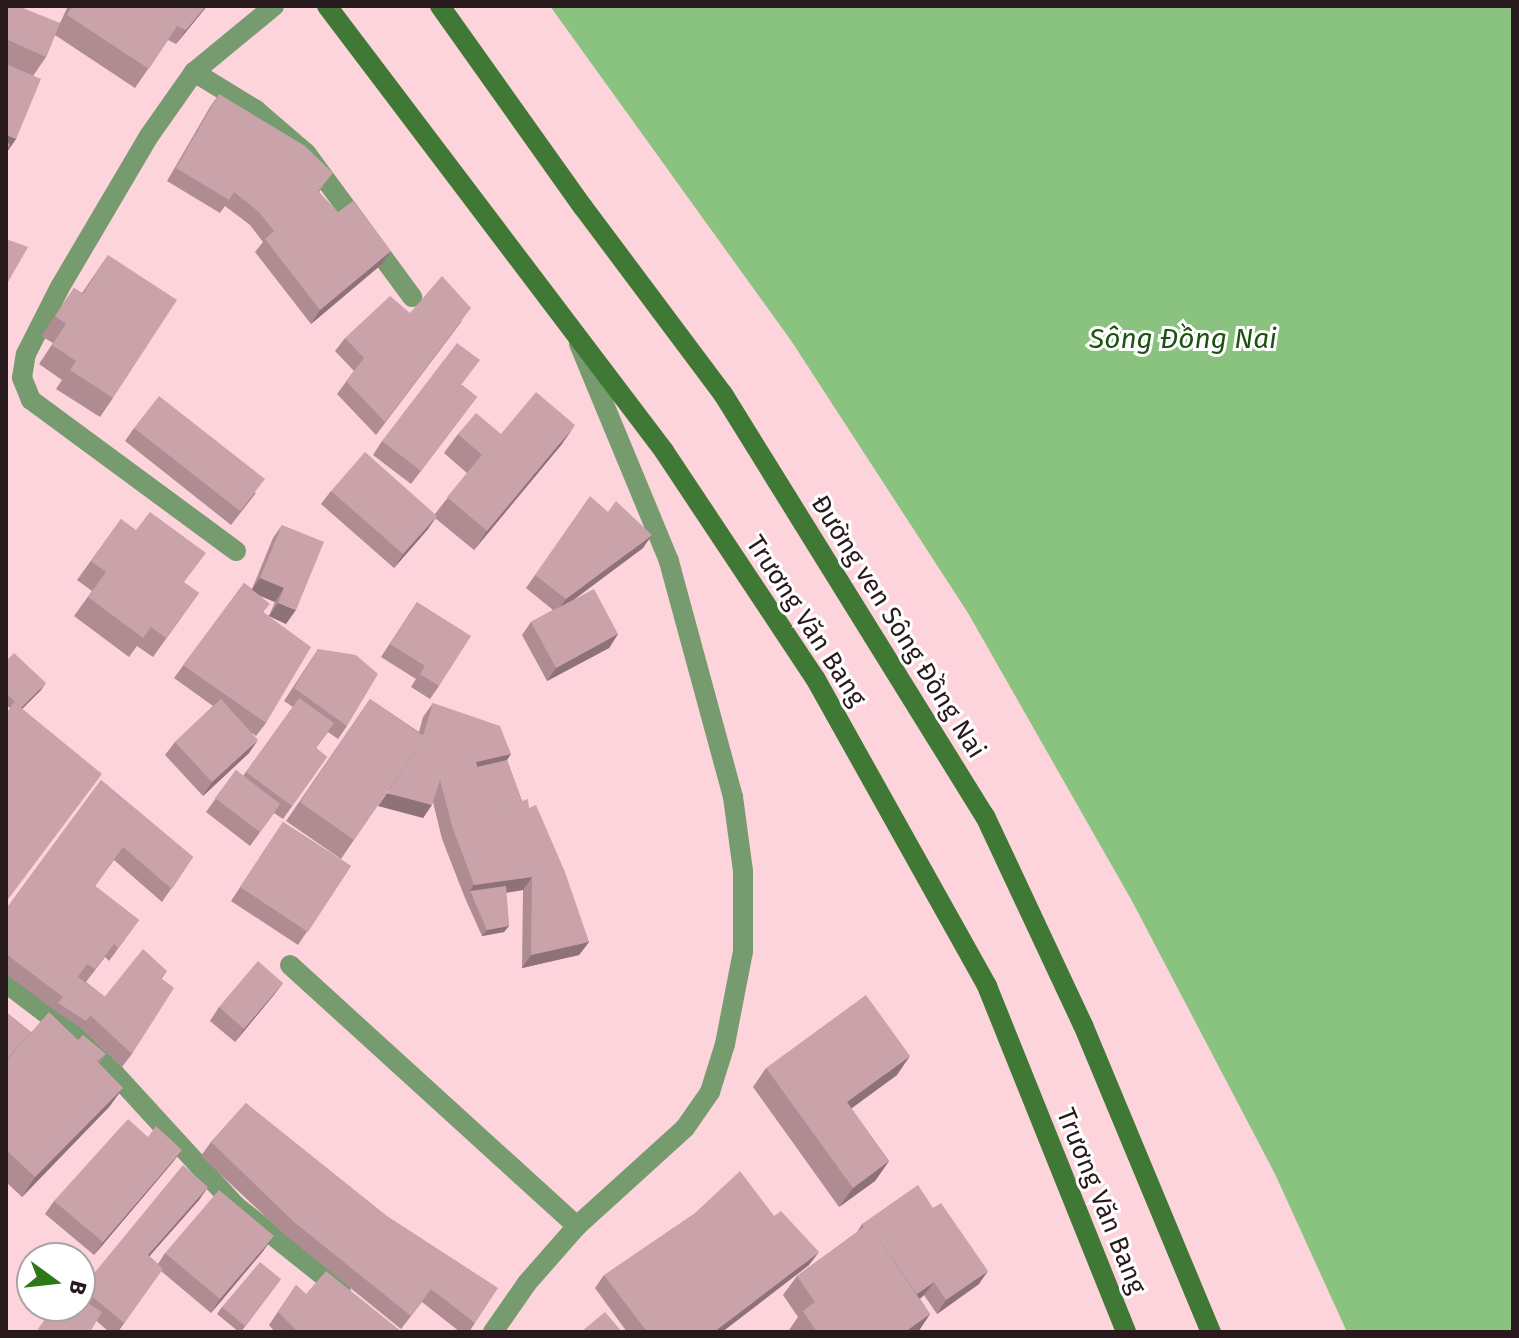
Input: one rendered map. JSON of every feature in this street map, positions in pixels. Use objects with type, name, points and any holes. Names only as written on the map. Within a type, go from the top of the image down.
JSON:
[{"type":"main road","name":"Trương Văn Bang","points":[[327,6],[664,451],[815,678],[914,849],[987,986],[1126,1332]]},
{"type":"main road","name":"Đường ven Sông Đồng Nai","points":[[440,6],[723,394],[985,816],[1083,1025],[1211,1332]]},
{"type":"street","points":[[236,551],[31,400],[22,378],[26,354],[60,287],[149,136],[194,72],[274,6]]},
{"type":"street","points":[[194,72],[256,110],[306,153],[412,297]]},
{"type":"street","points":[[493,1332],[527,1283],[577,1226],[685,1128],[710,1092],[725,1044],[743,951],[743,871],[733,797],[669,561],[573,329]]},
{"type":"street","points":[[290,965],[577,1226]]},
{"type":"street","points":[[6,983],[73,1034],[115,1074],[236,1206],[357,1303]]},
{"type":"water","name":"Sông Đồng Nai","points":[[550,6],[1513,6],[1513,1332],[1347,1332],[1275,1174],[1132,901],[968,613],[792,342]]},
{"type":"building","points":[[6,6],[18,6],[60,23],[46,57],[6,39]]},
{"type":"building","points":[[72,6],[190,6],[149,69],[67,15]]},
{"type":"building","points":[[190,6],[206,6],[186,30],[177,26]]},
{"type":"building","points":[[6,64],[41,79],[16,139],[6,135]]},
{"type":"building","points":[[219,94],[305,146],[333,173],[318,191],[338,212],[353,201],[391,251],[320,310],[265,239],[274,231],[259,212],[234,192],[229,200],[176,168]]},
{"type":"building","points":[[6,239],[28,247],[8,282],[6,282]]},
{"type":"building","points":[[108,255],[177,300],[113,398],[70,370],[76,361],[52,345],[66,324],[55,316],[74,288],[83,294]]},
{"type":"building","points":[[442,276],[471,308],[385,422],[346,381],[364,358],[345,338],[390,296],[410,313]]},
{"type":"building","points":[[457,343],[480,360],[461,385],[477,397],[421,471],[382,441]]},
{"type":"building","points":[[536,392],[575,425],[487,531],[447,497],[482,455],[458,434],[476,413],[501,434]]},
{"type":"building","points":[[159,396],[265,479],[240,511],[134,428]]},
{"type":"building","points":[[365,452],[437,516],[403,554],[331,491]]},
{"type":"building","points":[[590,496],[608,512],[616,501],[652,535],[566,599],[535,575]]},
{"type":"building","points":[[150,512],[206,553],[184,582],[199,593],[166,638],[151,627],[143,638],[88,597],[106,572],[91,561],[121,519],[136,530]]},
{"type":"building","points":[[282,525],[324,542],[296,610],[278,603],[284,588],[260,578]]},
{"type":"building","points":[[244,583],[270,604],[263,612],[311,647],[266,723],[183,665]]},
{"type":"building","points":[[594,589],[618,634],[556,668],[531,622]]},
{"type":"building","points":[[417,602],[471,636],[439,686],[420,674],[425,666],[390,644]]},
{"type":"building","points":[[318,649],[356,655],[378,674],[347,726],[294,688]]},
{"type":"building","points":[[14,653],[46,683],[21,708],[6,693],[6,661]]},
{"type":"building","points":[[299,698],[334,723],[316,748],[327,757],[292,806],[246,772]]},
{"type":"building","points":[[221,699],[258,740],[212,782],[175,742]]},
{"type":"building","points":[[370,699],[425,737],[354,840],[300,802]]},
{"type":"building","points":[[14,702],[102,774],[6,902],[6,714]]},
{"type":"building","points":[[433,703],[500,726],[511,754],[476,762],[491,812],[528,799],[529,808],[536,805],[565,872],[589,942],[531,955],[532,877],[474,885],[452,826],[440,780],[432,805],[387,793],[425,737]]},
{"type":"building","points":[[507,760],[522,801],[491,812],[477,767]]},
{"type":"building","points":[[236,770],[280,804],[260,832],[215,798]]},
{"type":"building","points":[[101,780],[193,857],[172,889],[123,847],[95,886],[139,920],[118,948],[114,944],[95,969],[87,964],[63,997],[6,954],[6,909]]},
{"type":"building","points":[[283,822],[351,866],[308,932],[240,887]]},
{"type":"building","points":[[506,886],[509,926],[487,930],[470,891]]},
{"type":"building","points":[[143,949],[167,971],[161,978],[174,988],[132,1054],[90,1015]]},
{"type":"building","points":[[258,961],[283,983],[244,1029],[219,1007]]},
{"type":"building","points":[[78,977],[105,997],[86,1021],[58,1003]]},
{"type":"building","points":[[866,995],[910,1056],[847,1102],[889,1161],[853,1188],[766,1068]]},
{"type":"building","points":[[6,1012],[31,1032],[6,1060]]},
{"type":"building","points":[[49,1012],[78,1040],[6,1112],[6,1061]]},
{"type":"building","points":[[83,1035],[106,1054],[97,1061],[123,1088],[35,1177],[6,1150],[6,1112]]},
{"type":"building","points":[[246,1103],[387,1216],[498,1288],[475,1323],[431,1289],[411,1316],[294,1222],[211,1142]]},
{"type":"building","points":[[128,1119],[148,1137],[156,1126],[182,1150],[103,1242],[54,1201]]},
{"type":"building","points":[[183,1165],[208,1187],[148,1255],[163,1269],[124,1323],[96,1300],[96,1271]]},
{"type":"building","points":[[740,1171],[774,1216],[781,1211],[819,1252],[714,1332],[647,1332],[604,1275],[695,1213]]},
{"type":"building","points":[[918,1185],[933,1208],[941,1203],[988,1271],[946,1300],[934,1282],[917,1294],[868,1224],[864,1227],[862,1224]]},
{"type":"building","points":[[219,1190],[274,1236],[220,1299],[165,1253]]},
{"type":"building","points":[[868,1224],[930,1314],[905,1332],[817,1332],[803,1311],[815,1302],[797,1276]]},
{"type":"building","points":[[260,1262],[281,1279],[245,1326],[222,1307]]},
{"type":"building","points":[[326,1271],[402,1332],[292,1332],[295,1329],[278,1312],[296,1285],[306,1294]]},
{"type":"building","points":[[96,1308],[102,1312],[96,1322]]},
{"type":"building","points":[[605,1312],[622,1332],[581,1332]]},
{"type":"building","points":[[43,1322],[96,1322],[90,1332],[36,1332]]}]
